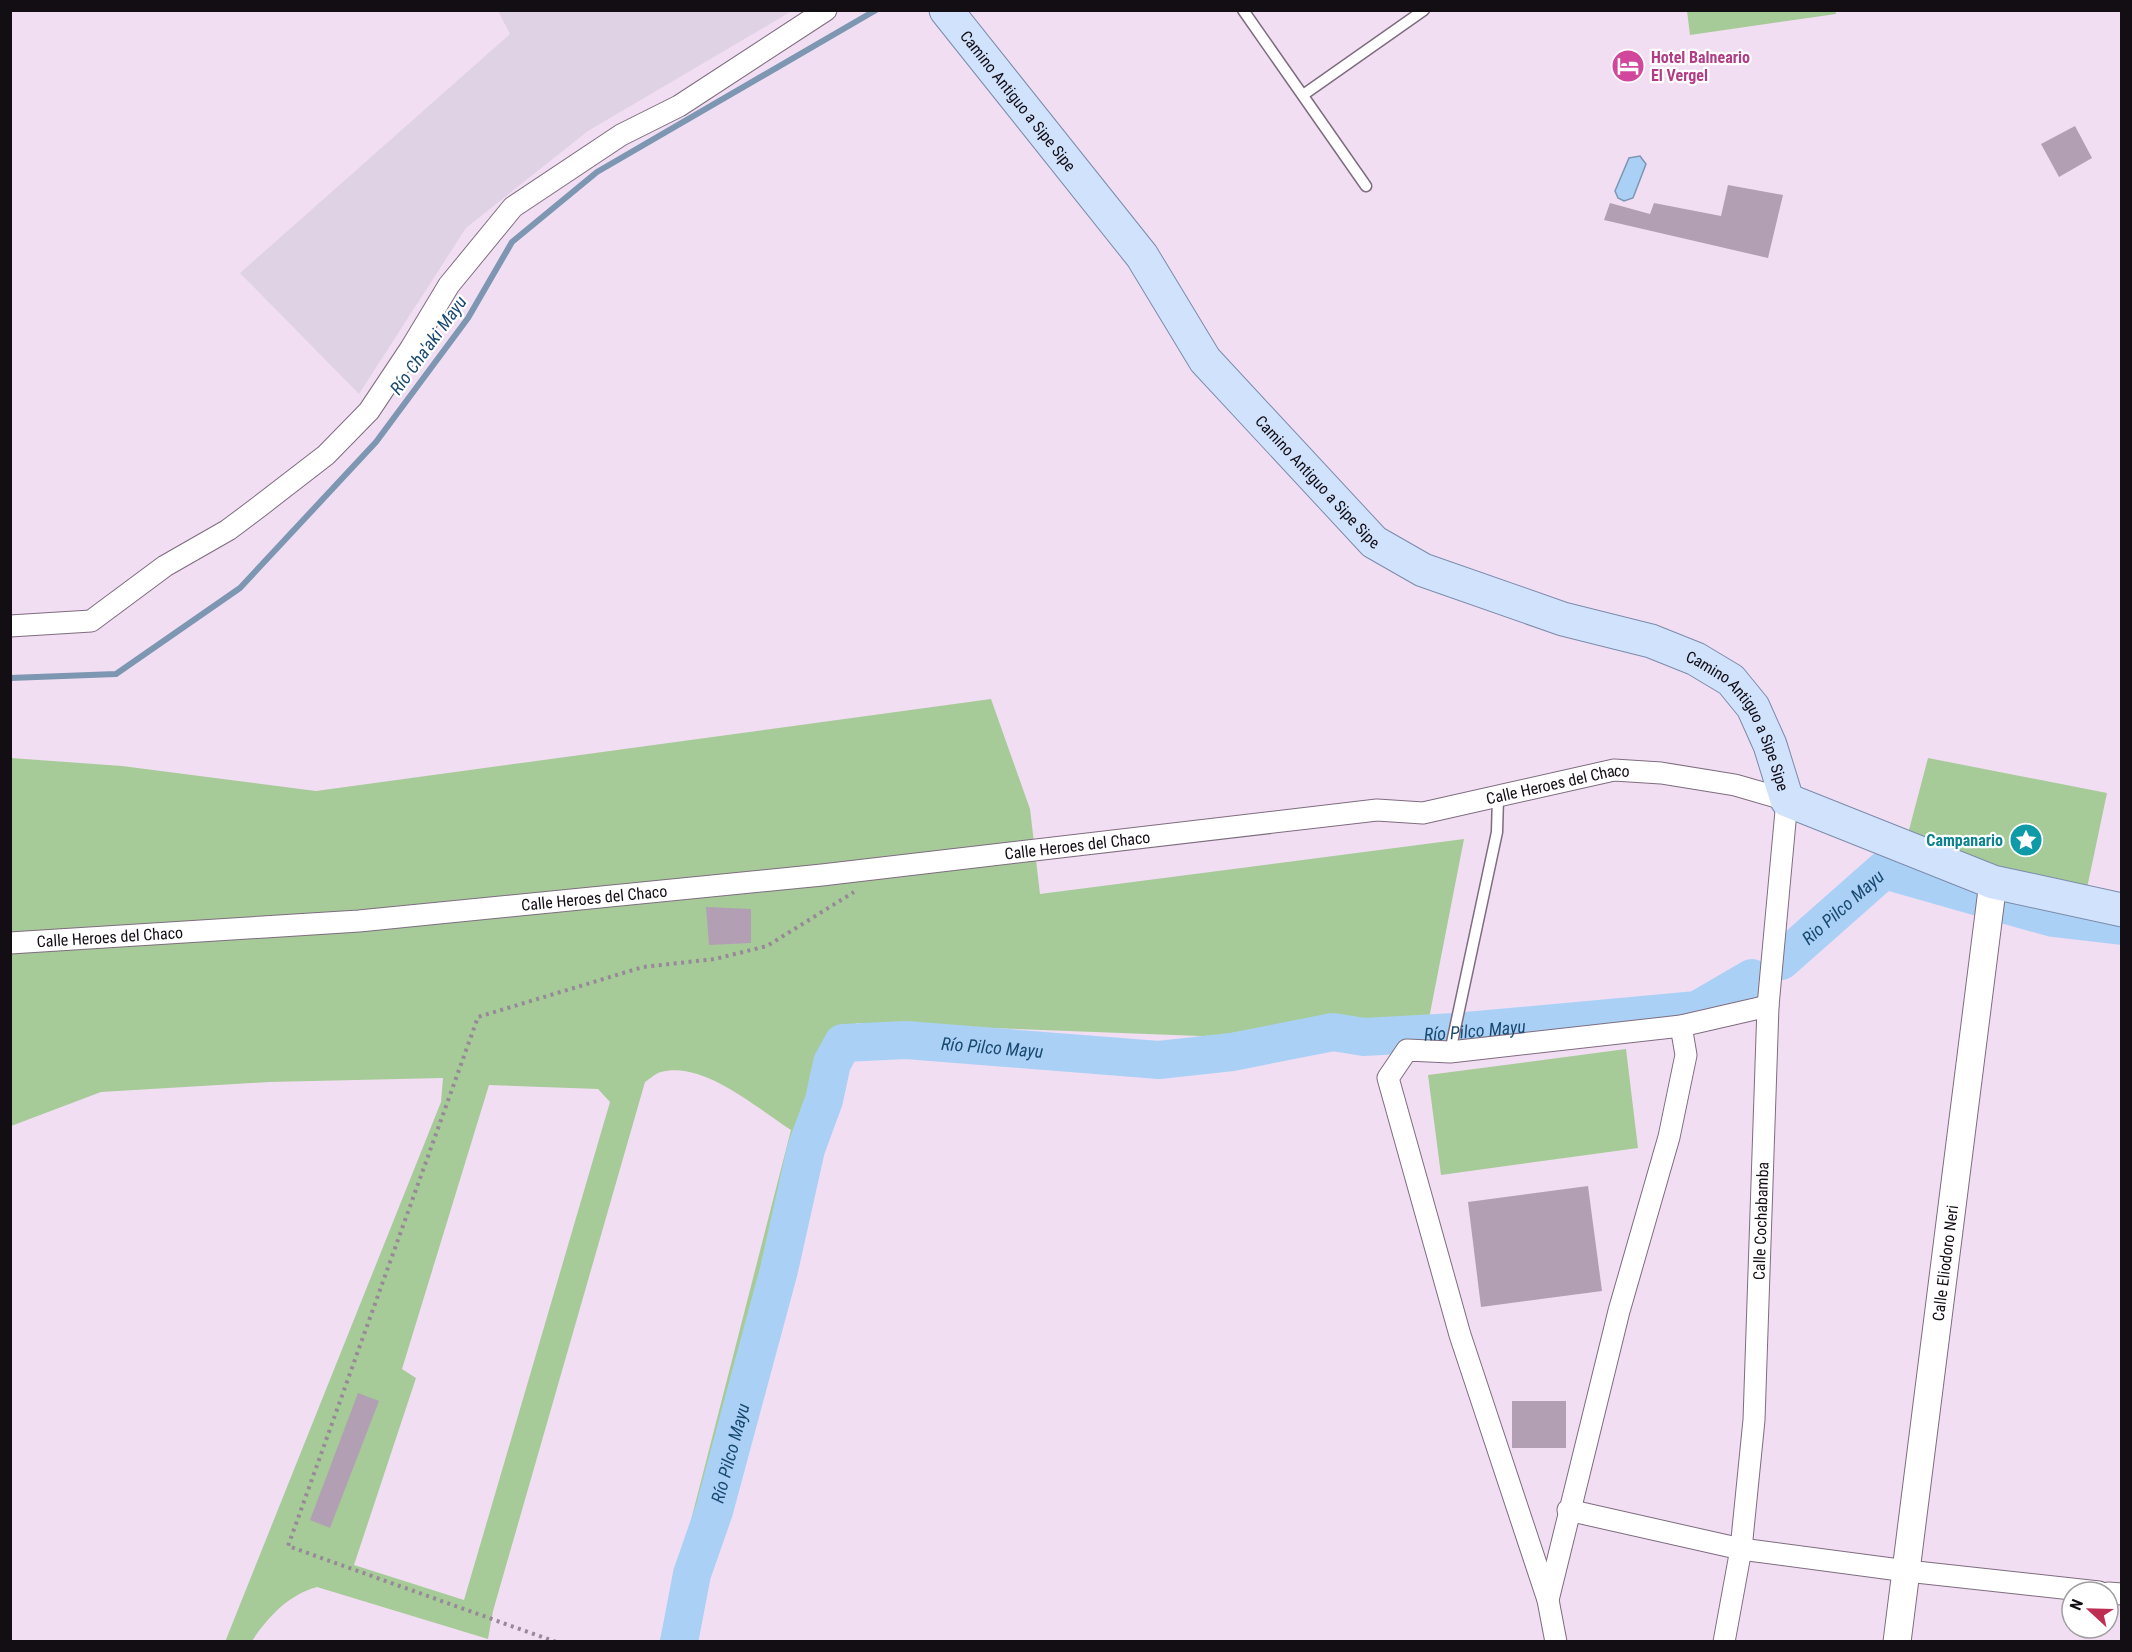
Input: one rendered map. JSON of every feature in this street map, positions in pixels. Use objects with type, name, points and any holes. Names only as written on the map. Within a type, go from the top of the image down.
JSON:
[{"type":"main road","name":"Camino Antiguo a Sipe Sipe","points":[[959,16],[1142,256],[1205,360],[1374,542],[1423,570],[1563,619],[1651,641],[1696,659],[1731,680],[1753,707],[1770,745],[1787,800]]},
{"type":"main road","name":"Calle Heroes del Chaco","points":[[1787,800],[1993,882],[2121,910]]},
{"type":"street","points":[[10,626],[91,621],[165,566],[228,530],[260,506],[326,455],[369,411],[449,285],[513,207],[611,141],[679,106],[826,10]]},
{"type":"street","name":"Calle Heroes del Chaco","points":[[10,943],[395,917],[822,875],[1377,810],[1423,813],[1614,770],[1661,773],[1714,782],[1787,800]]},
{"type":"street","name":"Calle Cochabamba","points":[[1724,1641],[1741,1549],[1754,1420],[1768,1006],[1787,800]]},
{"type":"street","name":"Calle Eliodoro Neri","points":[[1897,1641],[1993,882]]},
{"type":"street","points":[[1556,1641],[1548,1600],[1460,1335],[1388,1078],[1407,1050],[1450,1052],[1681,1026],[1768,1006]]},
{"type":"street","points":[[1548,1600],[1568,1510],[1619,1311],[1669,1137],[1686,1055],[1681,1026]]},
{"type":"street","points":[[1568,1510],[1741,1549],[1907,1571],[2060,1588]]},
{"type":"lane","points":[[1244,10],[1366,186]]},
{"type":"lane","points":[[1303,95],[1424,10]]},
{"type":"lane","points":[[1450,1052],[1497,832],[1498,797]]},
{"type":"path","points":[[556,1641],[288,1546],[478,1017],[644,967],[715,959],[766,946],[862,887]]},
{"type":"shaded area","points":[[498,11],[792,11],[588,131],[466,228],[359,394],[240,273],[510,34]]},
{"type":"green space","points":[[1835,10],[1836,14],[1690,35],[1687,11]]},
{"type":"green space","points":[[991,699],[1030,809],[1040,894],[1464,839],[1426,1034],[1200,1036],[857,1023],[842,1033],[824,1100],[806,1149],[779,1270],[714,1511],[692,1574],[679,1641],[660,1641],[791,1130],[746,1099],[712,1080],[677,1070],[659,1073],[645,1082],[493,1611],[488,1639],[317,1587],[288,1601],[252,1641],[225,1642],[441,1102],[443,1078],[269,1082],[101,1092],[11,1126],[11,758],[122,766],[316,791]],"holes":[[[489,1085],[598,1089],[610,1102],[464,1600],[354,1565],[416,1378],[402,1369]]]},
{"type":"green space","points":[[1928,758],[2107,793],[2087,888],[2031,881],[1909,830]]},
{"type":"green space","points":[[1626,1049],[1638,1148],[1441,1175],[1428,1075]]},
{"type":"water","points":[[1640,156],[1646,164],[1633,198],[1624,201],[1618,198],[1615,191],[1629,158]]},
{"type":"building","points":[[2075,126],[2092,158],[2059,177],[2041,144]]},
{"type":"building","points":[[1728,185],[1783,195],[1768,258],[1604,220],[1610,203],[1650,214],[1654,203],[1721,216]]},
{"type":"building","points":[[706,907],[751,909],[751,943],[709,945]]},
{"type":"building","points":[[1588,1186],[1602,1291],[1481,1307],[1468,1202]]},
{"type":"building","points":[[358,1393],[379,1401],[330,1528],[310,1520]]},
{"type":"building","points":[[1512,1401],[1566,1401],[1566,1448],[1512,1448]]},
{"type":"waterway","name":"Río Cha'aki Mayu","points":[[10,678],[116,674],[240,588],[376,442],[468,318],[512,242],[597,172],[876,10]]},
{"type":"waterway","name":"Rio Pilco Mayu","points":[[1781,961],[1884,870],[1979,897]]},
{"type":"waterway","name":"Rio Pilco Mayu","points":[[2003,904],[2053,918],[2122,926]]},
{"type":"waterway","name":"Río Pilco Mayu","points":[[679,1642],[692,1574],[714,1511],[779,1270],[806,1149],[824,1100],[832,1063],[843,1043],[906,1040],[1159,1060],[1232,1052],[1333,1032],[1364,1037],[1455,1032],[1697,1010],[1752,978]]},
{"type":"place","name":"Hotel Balneario El Vergel","points":[[1628,66]]},
{"type":"place","name":"Campanario","points":[[2026,840]]}]
